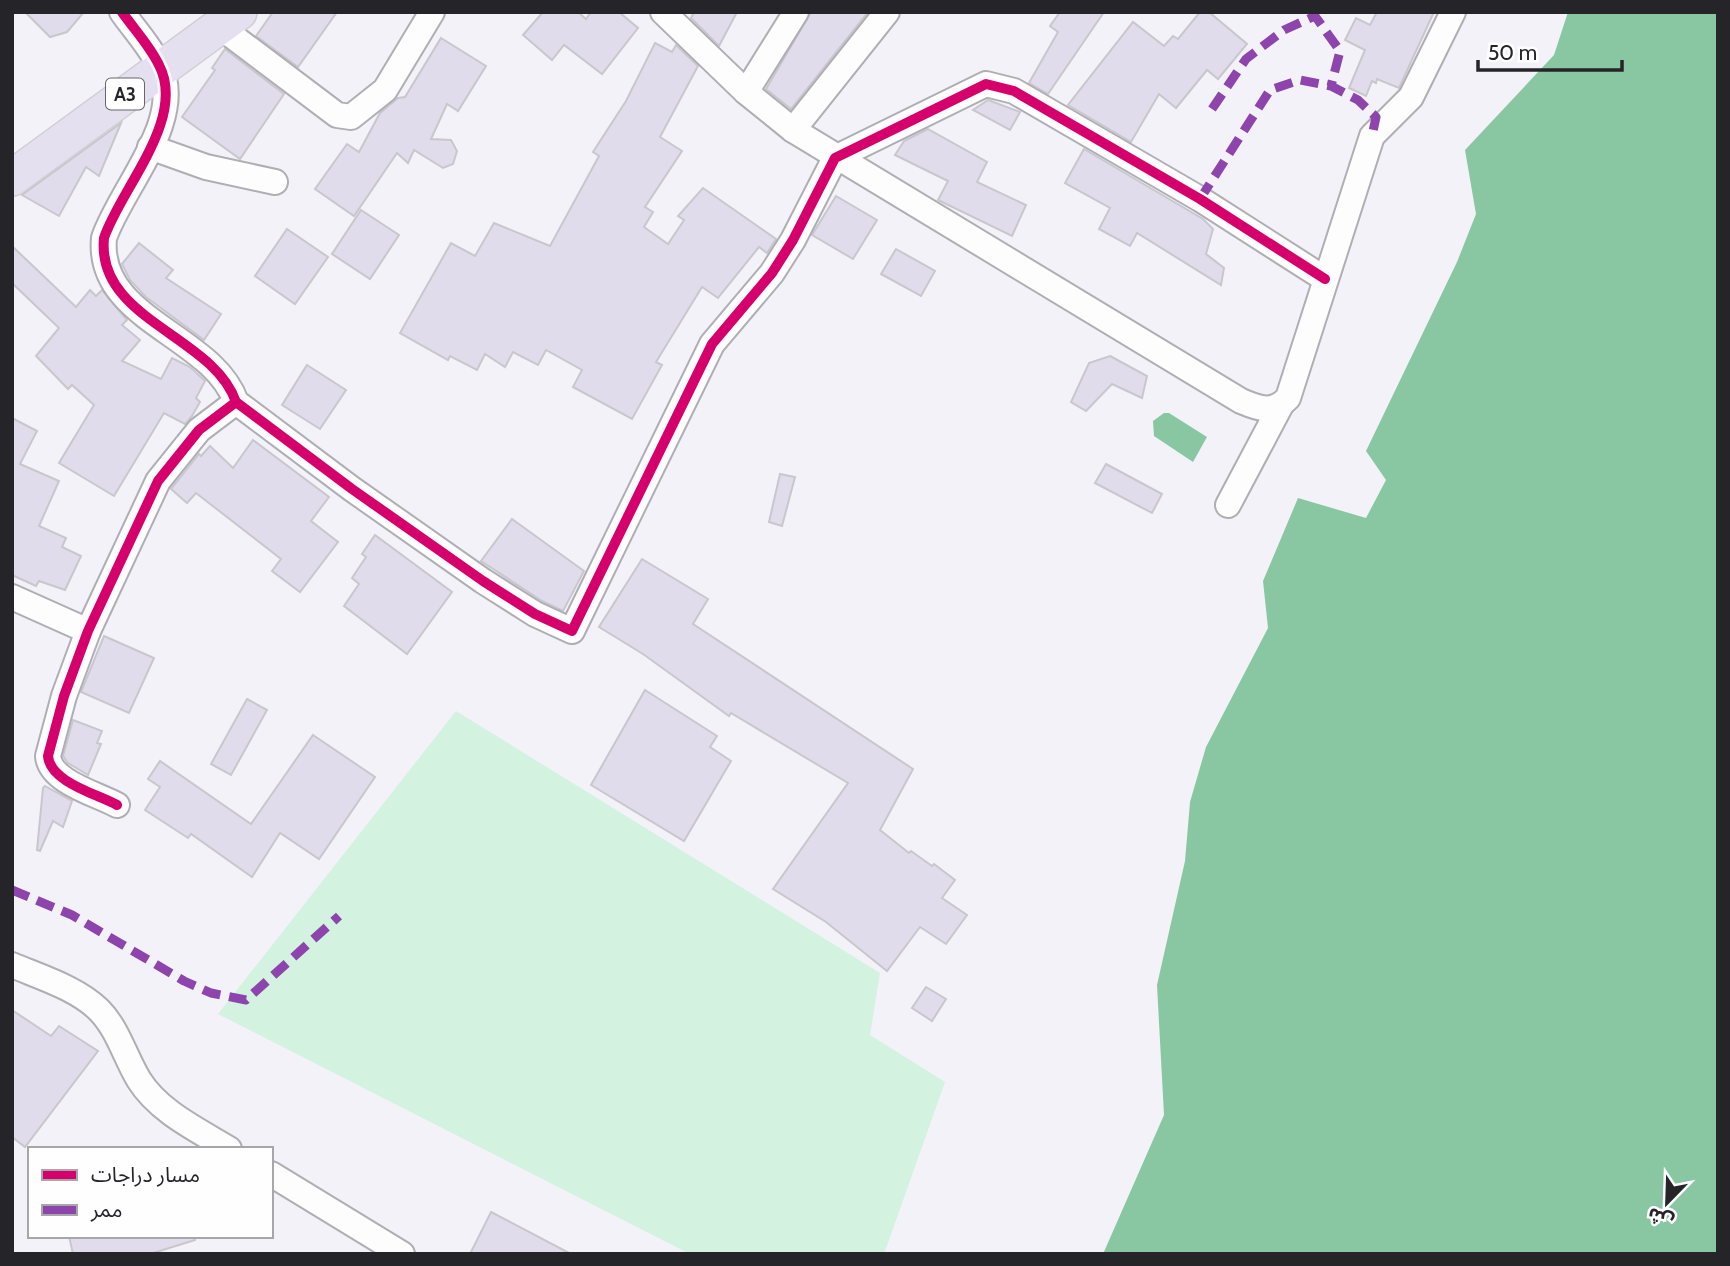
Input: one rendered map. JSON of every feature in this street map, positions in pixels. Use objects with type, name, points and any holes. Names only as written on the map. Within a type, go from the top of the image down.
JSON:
[{"type":"highway","name":"A3","points":[[12,154],[223,17]]},
{"type":"highway","name":"A3","points":[[12,178],[156,60]]},
{"type":"street","points":[[122,12],[156,60],[164,113],[150,147],[107,227],[103,246],[105,266],[117,287],[149,318],[218,373],[232,389],[236,402],[352,489],[483,580],[535,614],[572,631],[712,344],[772,273],[793,240],[835,158],[986,84],[1014,91],[1200,199],[1325,279]]},
{"type":"street","points":[[223,17],[337,115],[351,117],[384,90],[432,12]]},
{"type":"street","points":[[663,12],[746,92],[793,130],[835,158],[946,220],[1241,401],[1266,410],[1281,405]]},
{"type":"street","points":[[746,92],[796,12]]},
{"type":"street","points":[[793,130],[887,12]]},
{"type":"street","points":[[1228,505],[1281,405],[1288,398],[1372,136],[1411,97],[1453,12]]},
{"type":"street","points":[[150,147],[206,167],[275,182]]},
{"type":"street","points":[[117,805],[58,775],[48,761],[64,696],[88,631],[158,481],[169,463],[199,430],[236,402]]},
{"type":"street","points":[[12,597],[88,631]]},
{"type":"street","points":[[12,965],[64,988],[97,1008],[114,1029],[140,1082],[154,1098],[183,1121],[226,1147]]},
{"type":"street","points":[[273,1175],[402,1254]]},
{"type":"shaded area","points":[[1568,12],[1718,12],[1718,1254],[1103,1254],[1164,1115],[1157,985],[1185,861],[1190,802],[1206,747],[1268,628],[1263,581],[1298,498],[1366,518],[1386,480],[1366,451],[1457,262],[1476,214],[1465,150],[1554,55]]},
{"type":"shaded area","points":[[1164,413],[1169,413],[1207,437],[1193,462],[1154,436],[1153,421]]},
{"type":"shaded area","points":[[456,711],[880,973],[870,1035],[945,1082],[884,1254],[690,1254],[218,1014]]},
{"type":"building","points":[[25,12],[84,12],[67,32],[50,37]]},
{"type":"building","points":[[273,12],[337,12],[298,67],[256,36]]},
{"type":"building","points":[[543,12],[578,12],[586,19],[591,12],[619,12],[638,28],[602,74],[564,45],[552,60],[523,35]]},
{"type":"building","points":[[694,12],[737,12],[719,46],[691,18]]},
{"type":"building","points":[[811,12],[868,12],[791,109],[766,89]]},
{"type":"building","points":[[1060,12],[1104,12],[1048,94],[1029,83],[1058,32],[1050,26]]},
{"type":"building","points":[[1200,12],[1209,12],[1247,44],[1218,79],[1207,70],[1176,108],[1159,94],[1131,142],[1068,105],[1133,22],[1164,46],[1173,36],[1178,39]]},
{"type":"building","points":[[1377,12],[1434,12],[1399,88],[1377,79],[1376,83],[1372,81],[1366,96],[1349,88],[1365,50],[1345,40],[1356,18],[1370,25]]},
{"type":"building","points":[[441,38],[486,66],[458,111],[447,104],[431,139],[451,140],[457,151],[453,164],[443,168],[414,150],[408,163],[397,153],[354,216],[315,189],[347,144],[359,152],[380,113],[398,98],[405,97]]},
{"type":"building","points":[[655,43],[672,52],[676,45],[698,66],[660,137],[682,151],[645,207],[653,212],[644,227],[668,244],[684,220],[678,216],[703,188],[776,239],[767,253],[759,247],[718,298],[702,287],[656,362],[662,365],[632,419],[573,387],[582,370],[546,350],[538,365],[513,352],[505,367],[485,354],[477,370],[450,356],[448,360],[400,333],[451,243],[475,256],[494,223],[550,246],[599,156],[593,152],[626,101]]},
{"type":"building","points":[[225,49],[284,94],[240,159],[182,117],[215,70],[212,68]]},
{"type":"building","points":[[988,100],[1020,112],[1010,130],[973,110]]},
{"type":"building","points":[[121,123],[99,176],[86,167],[59,216],[22,195]]},
{"type":"building","points":[[928,129],[987,162],[977,182],[1026,205],[1012,236],[938,200],[948,181],[895,155],[904,141]]},
{"type":"building","points":[[1084,149],[1203,219],[1213,229],[1206,254],[1224,268],[1221,285],[1137,233],[1130,246],[1099,229],[1110,208],[1065,183]]},
{"type":"building","points":[[836,196],[877,220],[853,259],[812,235]]},
{"type":"building","points":[[361,210],[399,235],[370,279],[332,254]]},
{"type":"building","points":[[287,229],[328,257],[295,304],[255,276]]},
{"type":"building","points":[[139,243],[173,270],[166,278],[221,314],[204,340],[146,297],[130,280],[122,264]]},
{"type":"building","points":[[12,246],[76,307],[90,290],[96,296],[102,290],[127,320],[122,325],[140,340],[122,361],[161,379],[172,358],[190,367],[205,381],[196,398],[200,402],[185,424],[164,413],[114,496],[59,463],[94,405],[72,385],[68,389],[36,356],[59,328],[12,283]]},
{"type":"building","points":[[896,249],[935,271],[921,296],[881,274]]},
{"type":"building","points":[[1110,356],[1147,376],[1142,398],[1112,384],[1086,411],[1071,402],[1089,363]]},
{"type":"building","points":[[307,365],[346,390],[320,429],[282,405]]},
{"type":"building","points":[[12,418],[37,431],[20,464],[59,481],[39,526],[66,538],[62,547],[81,556],[65,590],[39,581],[36,586],[12,575]]},
{"type":"building","points":[[253,440],[329,497],[311,521],[338,542],[300,592],[272,571],[281,559],[196,493],[187,503],[171,489],[199,454],[201,456],[210,446],[233,468]]},
{"type":"building","points":[[1106,464],[1162,494],[1152,513],[1095,483]]},
{"type":"building","points":[[780,474],[795,477],[782,526],[769,522]]},
{"type":"building","points":[[512,519],[584,571],[563,611],[542,601],[481,561]]},
{"type":"building","points":[[375,535],[452,592],[407,654],[344,606],[359,584],[352,578],[366,557],[362,554]]},
{"type":"building","points":[[642,559],[708,599],[693,624],[913,769],[880,830],[909,853],[911,851],[932,866],[934,864],[955,880],[942,898],[967,915],[946,944],[920,927],[887,971],[826,922],[773,889],[848,783],[731,713],[729,716],[643,654],[599,627]]},
{"type":"building","points":[[104,636],[154,658],[129,713],[81,692]]},
{"type":"building","points":[[645,690],[717,736],[710,747],[731,761],[684,841],[591,785]]},
{"type":"building","points":[[247,699],[267,710],[231,775],[211,764]]},
{"type":"building","points":[[73,720],[102,731],[97,743],[101,744],[88,775],[68,763],[63,756]]},
{"type":"building","points":[[313,735],[375,777],[319,859],[280,833],[252,877],[191,834],[188,838],[145,810],[160,787],[148,779],[160,761],[251,824]]},
{"type":"building","points":[[45,786],[72,801],[63,827],[53,821],[40,851],[37,850]]},
{"type":"building","points":[[926,987],[946,999],[932,1021],[912,1008]]},
{"type":"building","points":[[12,1010],[51,1036],[59,1026],[98,1051],[25,1147],[12,1137]]},
{"type":"building","points":[[491,1212],[571,1254],[470,1254]]},
{"type":"building","points":[[69,1238],[195,1238],[150,1254],[73,1254]]},
{"type":"marked path","points":[[1212,109],[1246,59],[1284,30],[1315,16],[1340,51],[1331,86]]},
{"type":"marked path","points":[[1200,199],[1270,90],[1300,80],[1331,86],[1358,100],[1376,117],[1372,136]]},
{"type":"marked path","points":[[12,890],[72,915],[184,981],[211,993],[246,1000],[339,916]]},
{"type":"cycle path","points":[[122,12],[147,44],[159,65],[165,86],[165,108],[148,153],[104,238],[106,266],[118,289],[158,326],[205,360],[223,379],[236,402],[352,489],[483,581],[535,614],[572,631],[712,344],[772,273],[793,240],[835,158],[986,84],[1014,91],[1200,199],[1325,279]]},
{"type":"cycle path","points":[[117,805],[65,780],[51,765],[48,756],[64,696],[88,631],[158,481],[199,430],[236,402]]}]
